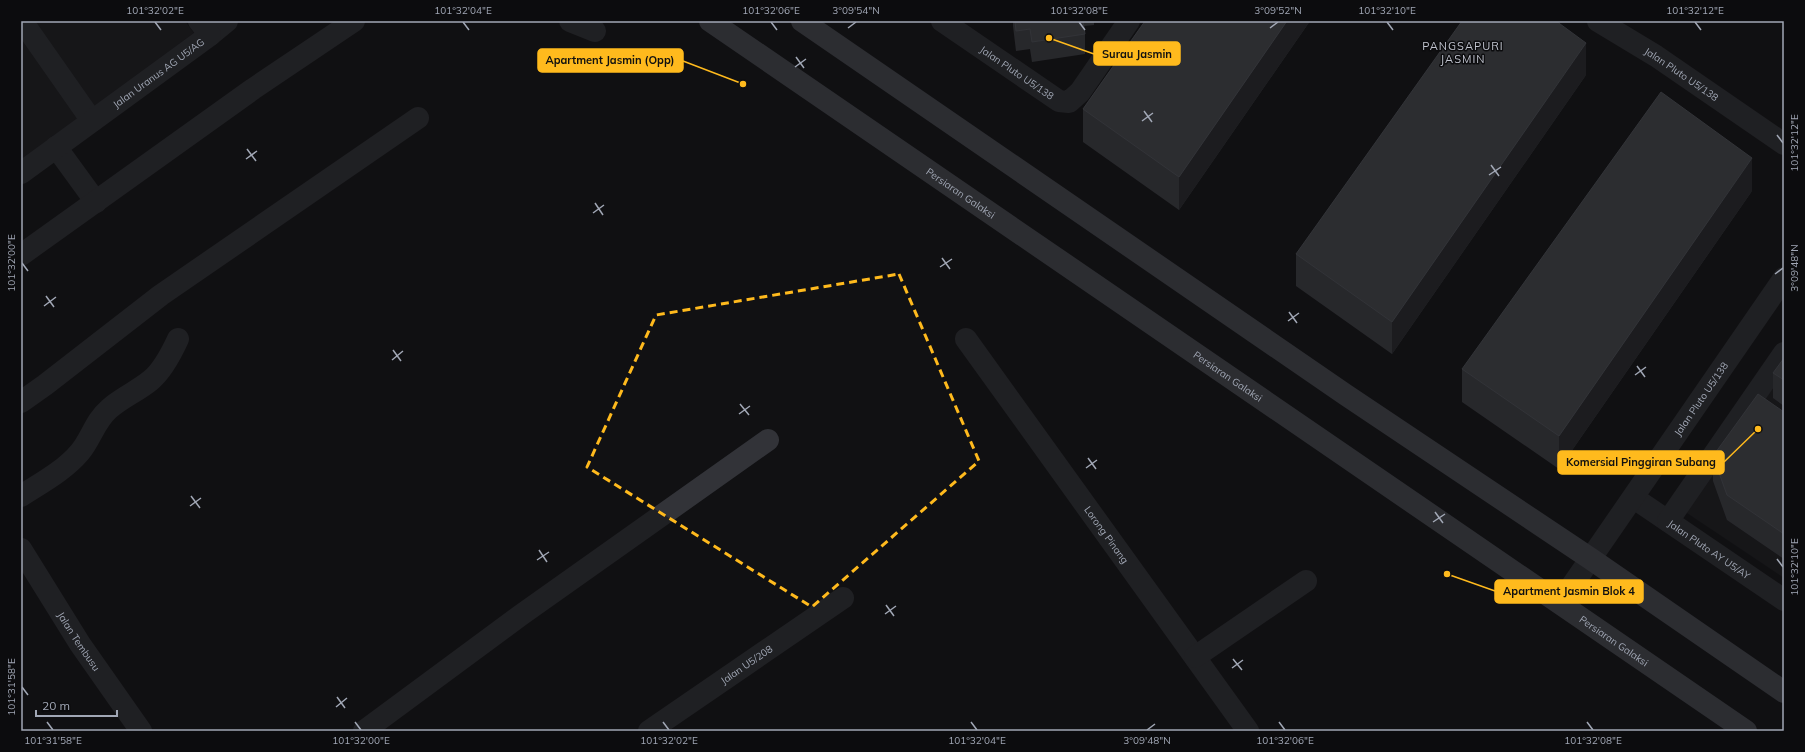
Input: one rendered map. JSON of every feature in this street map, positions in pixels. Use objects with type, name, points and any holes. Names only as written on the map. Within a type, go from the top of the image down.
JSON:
[{"type":"main road","name":"Persiaran Galaksi","points":[[710,21],[1746,731]]},
{"type":"main road","points":[[802,21],[1332,386],[1591,559],[1784,692]]},
{"type":"street","points":[[22,21],[92,121]]},
{"type":"street","name":"Jalan Uranus AG U5/AG","points":[[21,173],[92,121],[204,28],[227,21]]},
{"type":"street","points":[[21,255],[253,90],[354,21]]},
{"type":"street","points":[[570,21],[595,31]]},
{"type":"street","name":"Jalan Pluto U5/138","points":[[942,21],[1059,101],[1069,102],[1080,92],[1129,21]]},
{"type":"street","name":"Jalan Pluto U5/138","points":[[1598,21],[1656,56],[1784,144]]},
{"type":"street","points":[[21,402],[46,385],[161,295],[418,118]]},
{"type":"street","points":[[56,148],[96,202]]},
{"type":"street","name":"Jalan Pluto U5/138","points":[[1560,603],[1634,498],[1784,278]]},
{"type":"street","points":[[21,496],[68,465],[80,452],[89,439],[97,422],[108,409],[152,379],[172,352],[178,339]]},
{"type":"street","name":"Lorong Pinang","points":[[966,339],[1248,731]]},
{"type":"street","points":[[1668,521],[1784,353]]},
{"type":"street","points":[[1754,397],[1772,410]]},
{"type":"street","points":[[364,731],[521,616],[768,440]]},
{"type":"street","name":"Jalan Pluto AY U5/AY","points":[[1634,498],[1784,600]]},
{"type":"street","name":"Jalan Tembusu","points":[[21,549],[80,644],[138,730]]},
{"type":"street","points":[[1195,657],[1306,581]]},
{"type":"street","name":"Jalan U5/208","points":[[649,731],[843,598]]},
{"type":"highlighted area","points":[[899,274],[979,461],[812,607],[587,467],[656,315]]},
{"type":"shaded area","points":[[21,21],[185,21],[194,33],[21,160]]},
{"type":"shaded area","points":[[1784,351],[1784,578],[1678,507]]},
{"type":"building","points":[[1015,21],[1083,21],[1085,34],[1032,42],[1030,29],[1016,31]]},
{"type":"building","points":[[1145,21],[1287,21],[1179,177],[1083,109]]},
{"type":"building","points":[[1462,21],[1556,21],[1586,43],[1392,322],[1296,254]]},
{"type":"building","points":[[1661,92],[1752,158],[1559,436],[1462,369]]},
{"type":"building","points":[[1784,358],[1784,380],[1773,373]]},
{"type":"building","points":[[1758,394],[1784,412],[1784,534],[1727,495],[1713,456]]},
{"type":"place","name":"Surau Jasmin","points":[[1049,38]]},
{"type":"place","name":"Apartment Jasmin (Opp)","points":[[743,84]]},
{"type":"place","name":"Komersial Pinggiran Subang","points":[[1758,429]]},
{"type":"place","name":"Apartment Jasmin Blok 4","points":[[1447,574]]},
{"type":"district","name":"PANGSAPURI JASMIN","points":[[1463,52]]}]
